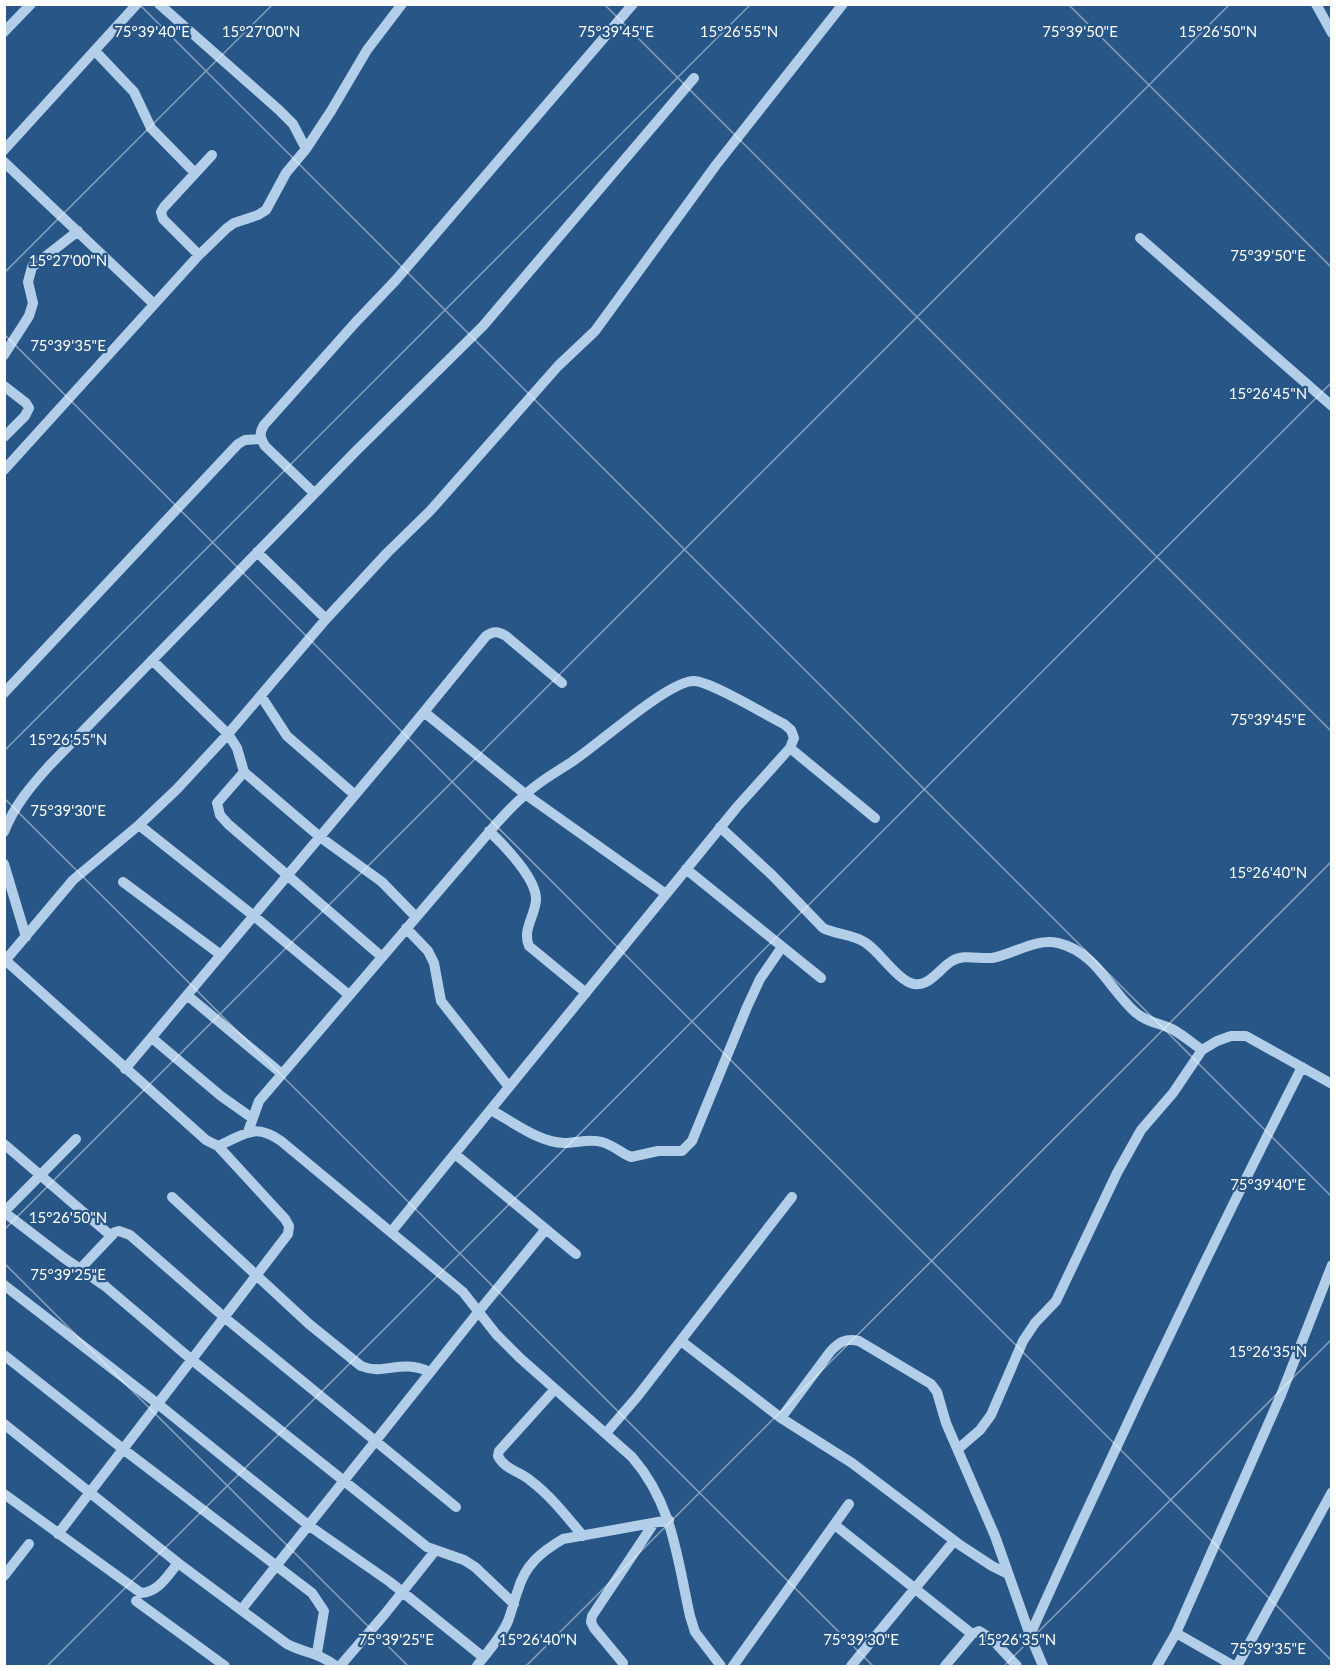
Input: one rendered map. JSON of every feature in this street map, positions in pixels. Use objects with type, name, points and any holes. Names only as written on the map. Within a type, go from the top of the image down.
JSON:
[{"type":"street","points":[[4,32],[31,4]]},
{"type":"street","points":[[4,150],[137,4]]},
{"type":"street","points":[[159,4],[279,110],[293,124],[306,149]]},
{"type":"street","points":[[7,462],[199,255],[227,228],[266,210],[286,173],[306,149],[367,50],[402,4]]},
{"type":"street","points":[[314,493],[260,439],[260,431],[395,281],[633,4]]},
{"type":"street","points":[[58,1534],[288,1234],[289,1226],[218,1146],[206,1140],[5,960],[73,879],[139,825],[177,789],[228,734],[326,619],[387,553],[430,511],[558,366],[596,332],[716,165],[843,4]]},
{"type":"street","points":[[1316,4],[1332,33]]},
{"type":"street","points":[[95,51],[134,92],[151,128],[195,173]]},
{"type":"street","points":[[4,832],[29,788],[314,493],[483,326],[694,78]]},
{"type":"street","points":[[199,255],[163,219],[161,212],[212,154]]},
{"type":"street","points":[[4,162],[154,304]]},
{"type":"street","points":[[4,356],[24,325],[33,303],[28,282],[32,267],[78,231]]},
{"type":"street","points":[[1140,238],[1332,406]]},
{"type":"street","points":[[4,386],[29,408],[25,416],[4,437]]},
{"type":"street","points":[[4,693],[230,452],[245,440],[260,439]]},
{"type":"street","points":[[257,552],[326,619]]},
{"type":"street","points":[[125,1069],[492,632],[499,632],[506,636],[562,684]]},
{"type":"street","points":[[152,660],[228,734],[237,748],[244,772],[320,837],[376,877],[416,917]]},
{"type":"street","points":[[248,1132],[259,1101],[489,831],[525,794],[678,684],[694,681],[709,685],[784,724],[791,730],[794,738],[790,748],[720,827],[391,1232]]},
{"type":"street","points":[[261,696],[287,736],[356,795]]},
{"type":"street","points":[[424,712],[525,794],[666,894]]},
{"type":"street","points":[[790,748],[875,818]]},
{"type":"street","points":[[244,772],[217,803],[217,809],[228,824],[382,957]]},
{"type":"street","points":[[139,825],[349,995]]},
{"type":"street","points":[[720,827],[772,874],[823,928],[858,938],[868,944],[906,981],[915,984],[924,983],[956,959],[995,957],[1035,944],[1059,943],[1087,957],[1143,1019],[1172,1030],[1202,1050]]},
{"type":"street","points":[[489,831],[511,852],[535,891],[536,899],[526,939],[529,946],[586,993]]},
{"type":"street","points":[[4,864],[26,937]]},
{"type":"street","points":[[687,869],[821,978]]},
{"type":"street","points":[[123,882],[221,955]]},
{"type":"street","points":[[406,928],[428,951],[434,963],[441,1001],[509,1087]]},
{"type":"street","points":[[491,1110],[548,1140],[563,1143],[601,1141],[631,1157],[658,1151],[682,1151],[692,1141],[760,979],[782,946]]},
{"type":"street","points":[[187,995],[282,1074]]},
{"type":"street","points":[[958,1449],[980,1430],[991,1415],[1023,1341],[1035,1323],[1056,1301],[1117,1173],[1141,1130],[1173,1093],[1202,1050],[1231,1036],[1246,1036],[1332,1084]]},
{"type":"street","points":[[152,1038],[221,1096],[252,1118]]},
{"type":"street","points":[[1030,1635],[1193,1287],[1302,1067]]},
{"type":"street","points":[[218,1146],[248,1132],[259,1131],[276,1137],[463,1292],[504,1342],[606,1433],[647,1474],[669,1520],[695,1632],[721,1666]]},
{"type":"street","points":[[76,1139],[4,1212],[105,1286],[192,1360],[427,1547],[464,1560],[475,1567],[514,1604]]},
{"type":"street","points":[[4,1144],[110,1235]]},
{"type":"street","points":[[455,1154],[576,1254]]},
{"type":"street","points":[[172,1197],[309,1324],[361,1366],[379,1370],[407,1365],[418,1366],[430,1372]]},
{"type":"street","points":[[606,1433],[681,1341],[792,1197]]},
{"type":"street","points":[[241,1610],[546,1229]]},
{"type":"street","points":[[80,1269],[110,1235],[119,1231],[130,1235],[224,1317],[456,1507]]},
{"type":"street","points":[[1157,1666],[1176,1633],[1281,1395],[1332,1265]]},
{"type":"street","points":[[4,1285],[158,1404],[308,1525],[402,1592],[480,1662],[502,1634],[522,1578],[536,1557],[563,1539],[669,1520]]},
{"type":"street","points":[[781,1418],[830,1352],[839,1343],[848,1339],[859,1341],[931,1384],[995,1536],[1041,1666]]},
{"type":"street","points":[[681,1341],[781,1418],[852,1463],[954,1541],[1008,1574]]},
{"type":"street","points":[[4,1355],[123,1449],[276,1566],[303,1584],[320,1602],[324,1611],[321,1659]]},
{"type":"street","points":[[555,1389],[499,1451],[498,1456],[506,1466],[530,1479],[542,1490],[583,1536]]},
{"type":"street","points":[[4,1424],[178,1563],[287,1644],[338,1666],[374,1628],[435,1551]]},
{"type":"street","points":[[1176,1633],[1235,1666],[1332,1492]]},
{"type":"street","points":[[4,1494],[141,1593],[150,1593],[158,1587],[178,1563]]},
{"type":"street","points":[[733,1666],[849,1504]]},
{"type":"street","points":[[623,1663],[594,1628],[591,1622],[592,1616],[654,1523]]},
{"type":"street","points":[[835,1525],[916,1587],[972,1634]]},
{"type":"street","points":[[851,1666],[954,1541]]},
{"type":"street","points":[[4,1576],[29,1544]]},
{"type":"street","points":[[136,1601],[225,1666]]},
{"type":"street","points":[[945,1666],[972,1634],[979,1631],[987,1634],[1017,1666]]}]
